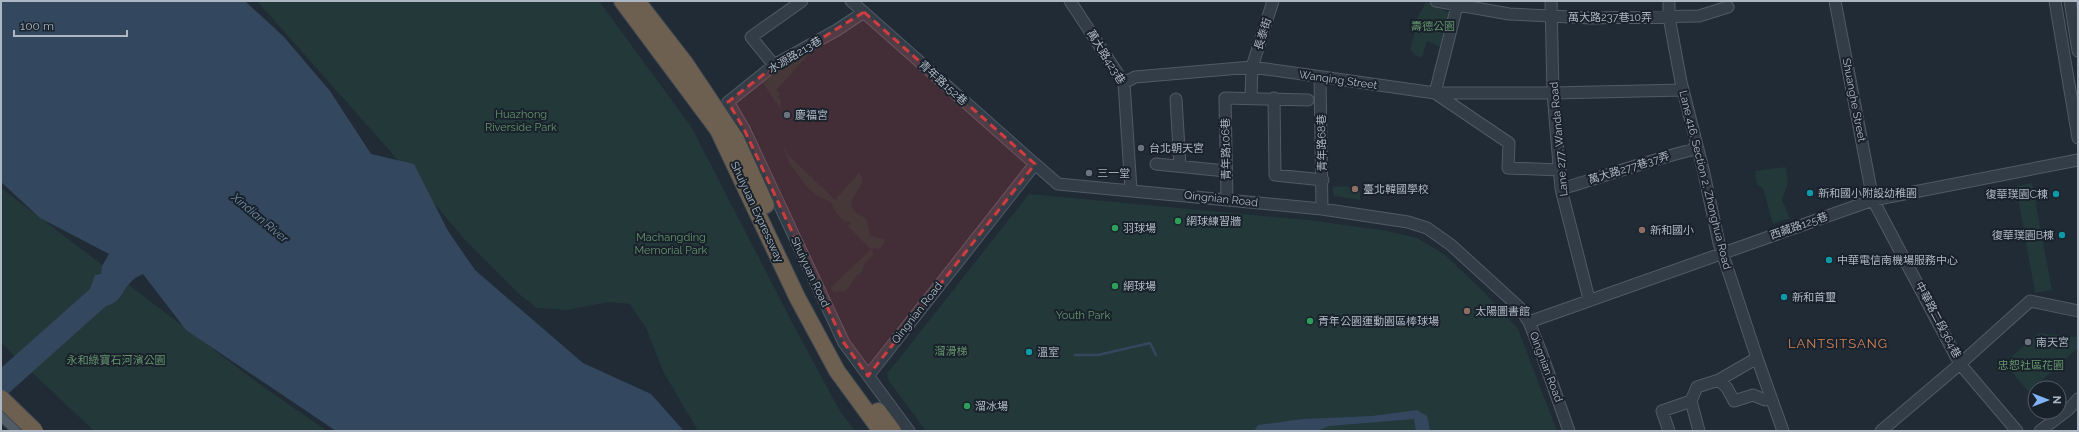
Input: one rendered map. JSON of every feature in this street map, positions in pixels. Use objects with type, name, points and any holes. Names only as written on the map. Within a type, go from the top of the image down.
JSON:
[{"type":"highway","points":[[610,1],[638,24]]},
{"type":"highway","name":"Shuiyuan Expressway","points":[[622,1],[638,24],[704,105],[732,157],[797,297],[837,371],[881,431]]},
{"type":"highway","name":"Shuiyuan Expressway","points":[[637,1],[685,63],[736,139],[806,291],[844,362],[893,431]]},
{"type":"highway","points":[[3,407],[34,431]]},
{"type":"main road","points":[[1,392],[3,407],[21,431]]},
{"type":"street","points":[[774,65],[751,37],[802,1]]},
{"type":"street","name":"青年路152巷","points":[[851,1],[1035,164]]},
{"type":"street","name":"萬大路423巷","points":[[1070,1],[1124,83],[1131,190]]},
{"type":"street","name":"長泰街","points":[[1251,97],[1252,68],[1273,1]]},
{"type":"street","name":"萬大路237巷10弄","points":[[1436,1],[1457,6],[1509,14],[1552,17],[1699,16],[1728,7]]},
{"type":"street","name":"Lane 277, Wanda Road","points":[[1551,1],[1553,93],[1561,189],[1589,299]]},
{"type":"street","name":"Lane 416, Section 2, Zhonghua Road","points":[[1669,1],[1669,17],[1683,90],[1722,252],[1764,380],[1783,431]]},
{"type":"street","name":"Shuanghe Street","points":[[1835,1],[1873,200]]},
{"type":"street","points":[[2055,1],[2078,138]]},
{"type":"street","points":[[2070,1],[2078,51]]},
{"type":"street","points":[[1457,6],[1435,93],[1509,143],[1508,168],[1560,170]]},
{"type":"street","name":"水源路213巷","points":[[728,102],[774,65],[836,30],[864,12]]},
{"type":"street","name":"Wanqing Street","points":[[1124,83],[1135,77],[1252,68],[1435,93],[1553,93],[1683,90]]},
{"type":"street","name":"青年路68巷","points":[[1320,77],[1323,180],[1322,209]]},
{"type":"street","points":[[1251,97],[1308,100]]},
{"type":"street","name":"青年路106巷","points":[[1227,200],[1225,98],[1251,97]]},
{"type":"street","points":[[1274,98],[1275,175],[1323,180]]},
{"type":"street","points":[[1176,99],[1180,166]]},
{"type":"street","name":"Shuiyuan Road","points":[[728,102],[744,129],[844,343],[909,431]]},
{"type":"street","name":"萬大路277巷37弄","points":[[1561,189],[1625,170],[1648,161],[1691,150],[1696,146]]},
{"type":"street","name":"西藏路125巷","points":[[1529,322],[1589,299],[1873,200],[2078,160]]},
{"type":"street","name":"Qingnian Road","points":[[868,376],[1035,164],[1058,184],[1322,209],[1408,222],[1427,228],[1451,245],[1514,301],[1529,322],[1569,431]]},
{"type":"street","points":[[1156,164],[1226,171]]},
{"type":"street","name":"中華路二段364巷","points":[[1873,200],[1960,364],[2017,431]]},
{"type":"street","points":[[1881,431],[1960,364],[2030,301],[2078,311]]},
{"type":"street","points":[[1699,431],[1691,401],[1697,387],[1719,380],[1757,358]]},
{"type":"street","points":[[1719,380],[1727,388],[1734,401],[1753,395],[1765,400],[1770,396]]},
{"type":"street","points":[[1753,395],[1759,384],[1764,380]]},
{"type":"street","points":[[2040,431],[2069,409],[2078,399]]},
{"type":"street","points":[[1668,431],[1662,411],[1691,401]]},
{"type":"highlighted area","points":[[864,12],[1035,164],[868,376],[844,343],[744,129],[728,102],[764,74]]},
{"type":"green space","name":"Huazhong Riverside Park","points":[[257,1],[599,1],[692,128],[795,328],[840,411],[855,431],[698,431],[663,371],[646,328],[630,304],[608,302],[568,310],[537,308],[519,294],[466,241],[390,151]]},
{"type":"green space","name":"壽德公園","points":[[1426,2],[1451,14],[1442,48],[1427,41],[1422,58],[1415,55],[1410,49],[1417,25],[1415,22]]},
{"type":"green space","points":[[808,49],[811,52],[776,90],[780,94],[778,97],[781,100],[780,108],[761,80]]},
{"type":"green space","points":[[782,142],[789,156],[835,200],[859,173],[862,177],[862,182],[852,199],[852,208],[856,213],[866,219],[870,235],[876,238],[884,239],[885,242],[878,250],[875,248],[872,249],[873,255],[864,264],[862,272],[856,276],[849,287],[844,291],[834,292],[831,288],[871,249],[848,226],[851,223],[850,221],[846,223],[836,213],[831,202],[818,196],[807,187],[790,164]]},
{"type":"green space","points":[[1786,167],[1788,183],[1782,200],[1790,218],[1773,224],[1763,188],[1757,185],[1755,171]]},
{"type":"green space","points":[[2032,183],[2052,290],[2035,293],[2016,186]]},
{"type":"green space","points":[[1345,186],[1360,191],[1360,200],[1335,196],[1333,194],[1333,187]]},
{"type":"green space","name":"永和綠寶石河濱公園","points":[[1,188],[258,383],[327,431],[94,431],[1,343]]},
{"type":"green space","name":"Youth Park","points":[[1029,194],[1308,220],[1388,231],[1417,238],[1444,254],[1485,293],[1518,329],[1557,431],[926,431],[889,381],[887,374]]},
{"type":"green space","name":"忠恕社區花園","points":[[2039,333],[2078,337],[2078,348],[2042,380],[2027,380],[2027,390],[2004,363]]},
{"type":"water","name":"Xindian River","points":[[1,1],[245,1],[284,37],[330,91],[371,154],[414,164],[448,231],[475,270],[583,363],[651,394],[684,431],[336,431],[186,330],[143,274],[131,282],[117,300],[106,306],[1,400],[1,368],[90,289],[95,275],[101,274],[102,266],[109,254],[40,218],[1,182]]},
{"type":"water","points":[[1417,410],[1427,416],[1430,431],[1416,431],[1414,419],[1329,426],[1317,431],[1254,431],[1258,425],[1303,419],[1372,416]]},
{"type":"waterway","points":[[1075,355],[1098,355],[1150,343],[1156,355]]},
{"type":"place","name":"慶福宮","points":[[787,115]]},
{"type":"place","name":"台北朝天宮","points":[[1141,148]]},
{"type":"place","name":"三一堂","points":[[1089,173]]},
{"type":"place","name":"臺北韓國學校","points":[[1355,189]]},
{"type":"place","name":"新和國小附設幼稚園","points":[[1810,193]]},
{"type":"place","name":"復華璞園C棟","points":[[2056,194]]},
{"type":"place","name":"網球練習牆","points":[[1178,221]]},
{"type":"place","name":"羽球場","points":[[1115,228]]},
{"type":"place","name":"新和國小","points":[[1642,230]]},
{"type":"place","name":"復華璞園B棟","points":[[2062,235]]},
{"type":"place","name":"中華電信南機場服務中心","points":[[1829,260]]},
{"type":"place","name":"網球場","points":[[1115,286]]},
{"type":"place","name":"新和首璽","points":[[1784,297]]},
{"type":"place","name":"太陽圖書館","points":[[1467,311]]},
{"type":"place","name":"青年公園運動園區棒球場","points":[[1310,321]]},
{"type":"place","name":"南天宮","points":[[2028,342]]},
{"type":"place","name":"溫室","points":[[1029,352]]},
{"type":"place","name":"溜冰場","points":[[967,406]]},
{"type":"district","name":"LANTSITSANG","points":[[1838,343]]},
{"type":"park label","name":"Machangding Memorial Park","points":[[671,243]]},
{"type":"park label","name":"溜滑梯","points":[[951,351]]}]
